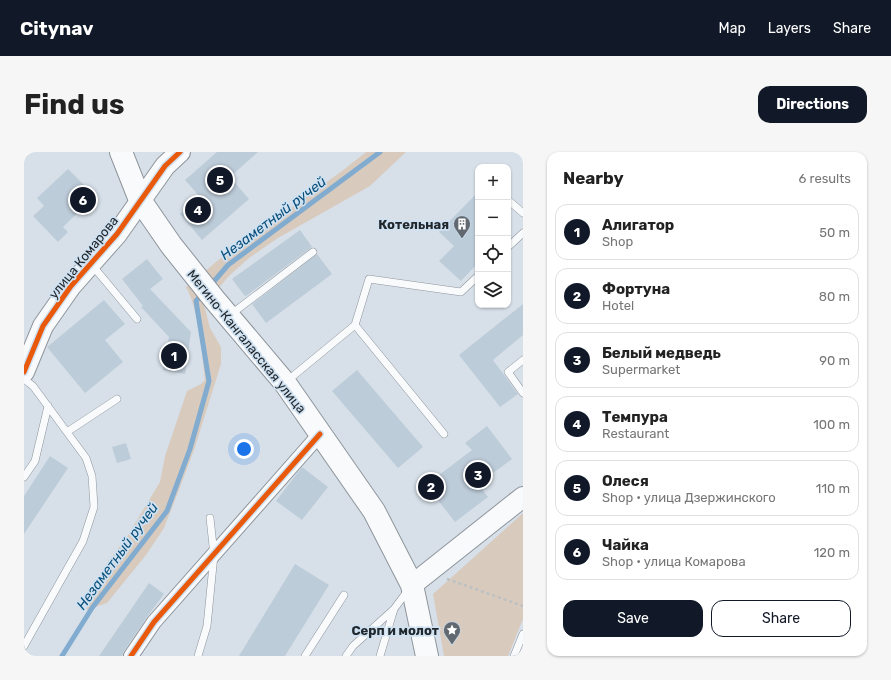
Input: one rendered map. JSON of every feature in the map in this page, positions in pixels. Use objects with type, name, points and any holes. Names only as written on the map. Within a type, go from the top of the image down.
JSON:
[{"type":"main road","name":"Мегино-Кангаласская улица","points":[[121,152],[140,200],[228,317],[285,383],[420,579],[427,656]]},
{"type":"street","name":"улица Комарова","points":[[24,372],[43,326],[71,286],[117,234],[140,200],[166,166],[180,152]]},
{"type":"street","points":[[131,656],[154,622],[320,434]]},
{"type":"street","points":[[420,579],[523,497]]},
{"type":"lane","points":[[511,203],[523,213]]},
{"type":"lane","points":[[511,244],[523,233]]},
{"type":"lane","points":[[228,317],[313,252]]},
{"type":"lane","points":[[91,263],[137,319]]},
{"type":"lane","points":[[285,383],[355,325],[369,279],[461,292],[475,279]]},
{"type":"lane","points":[[355,325],[444,434]]},
{"type":"lane","points":[[523,360],[508,372],[523,393]]},
{"type":"lane","points":[[24,379],[33,386],[86,458],[92,476],[94,507],[82,541],[24,646]]},
{"type":"lane","points":[[67,432],[118,400]]},
{"type":"lane","points":[[24,477],[35,461],[48,406]]},
{"type":"lane","points":[[198,656],[207,626],[214,555],[210,518]]},
{"type":"lane","points":[[346,656],[352,646],[394,609],[420,579]]},
{"type":"lane","points":[[305,656],[344,595]]},
{"type":"lane","points":[[380,656],[394,609]]},
{"type":"lane","points":[[514,656],[523,634]]},
{"type":"path","points":[[420,579],[523,606]]},
{"type":"shaded area","points":[[366,152],[406,152],[370,186],[278,238],[249,258],[229,276],[204,305],[210,328],[221,347],[221,364],[194,450],[177,495],[164,528],[146,555],[107,603],[86,610],[108,561],[125,540],[160,482],[165,456],[187,391],[201,384],[205,380],[197,319],[186,287],[251,233],[271,222]]},
{"type":"shaded area","points":[[523,513],[523,619],[508,656],[444,656],[433,594]]},
{"type":"building","points":[[217,152],[258,152],[230,177],[249,199],[202,240],[180,214],[200,197],[185,180]]},
{"type":"building","points":[[68,169],[95,196],[63,227],[68,232],[58,242],[33,216],[44,206],[37,198]]},
{"type":"building","name":"Котельная","points":[[475,195],[475,266],[461,281],[439,261],[454,246],[439,232]]},
{"type":"building","points":[[300,230],[312,247],[246,296],[244,295],[232,279]]},
{"type":"building","points":[[317,254],[332,274],[266,323],[252,304]]},
{"type":"building","points":[[147,259],[163,279],[150,289],[191,332],[185,374],[163,370],[169,337],[141,307],[143,306],[122,279]]},
{"type":"building","points":[[104,300],[125,324],[105,340],[123,362],[85,393],[47,347]]},
{"type":"building","points":[[523,304],[523,335],[493,360],[518,394],[500,407],[459,355]]},
{"type":"building","points":[[357,370],[423,447],[398,468],[332,391]]},
{"type":"building","points":[[487,426],[512,459],[478,484],[488,497],[455,522],[426,485],[472,450],[465,443]]},
{"type":"building","points":[[126,443],[131,459],[117,463],[112,447]]},
{"type":"building","points":[[50,456],[68,468],[24,534],[24,496]]},
{"type":"building","points":[[302,467],[328,487],[302,520],[276,501]]},
{"type":"building","points":[[295,564],[329,585],[285,656],[239,656]]},
{"type":"building","points":[[149,583],[164,594],[122,656],[99,656]]},
{"type":"waterway","name":"Незаметный ручей","points":[[210,286],[228,265],[380,152]]},
{"type":"waterway","name":"Незаметный ручей","points":[[62,656],[92,608],[167,511],[190,449],[209,381],[196,301],[203,293]]},
{"type":"cycle path","points":[[24,372],[43,326],[71,286],[117,234],[165,166],[180,152]]},
{"type":"cycle path","points":[[131,656],[154,622],[320,434]]},
{"type":"place","name":"Олеся","points":[[220,180]]},
{"type":"place","name":"Чайка","points":[[83,200]]},
{"type":"place","name":"Темпура","points":[[198,210]]},
{"type":"place","name":"Котельная","points":[[462,239]]},
{"type":"place","name":"Алигатор","points":[[174,356]]},
{"type":"place","name":"Белый медведь","points":[[478,475]]},
{"type":"place","name":"Фортуна","points":[[431,487]]},
{"type":"place","name":"Серп и молот","points":[[452,645]]}]
